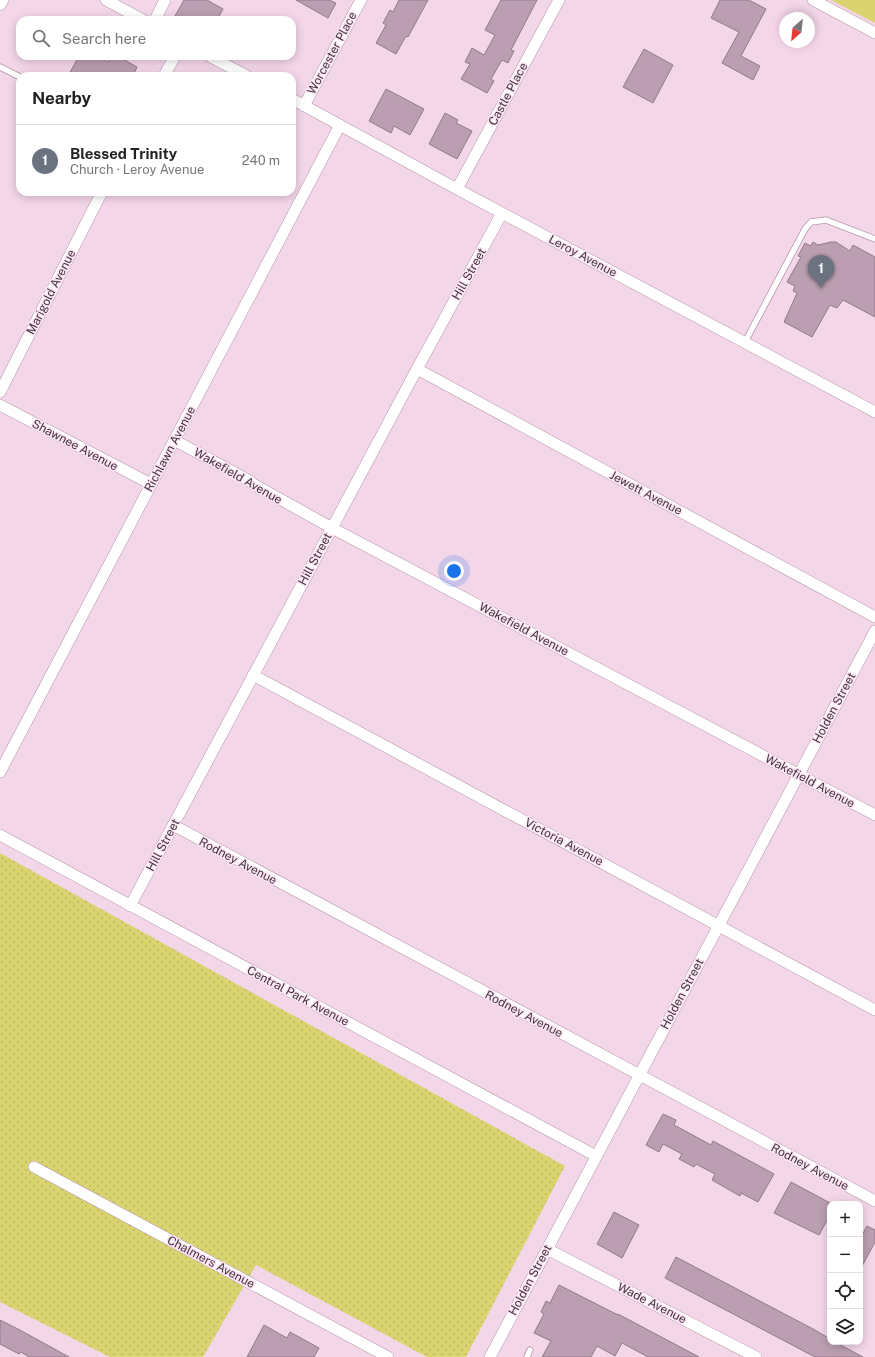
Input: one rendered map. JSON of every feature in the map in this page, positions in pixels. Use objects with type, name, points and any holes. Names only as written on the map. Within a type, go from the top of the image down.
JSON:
[{"type":"street","points":[[0,5],[3,0]]},
{"type":"street","points":[[106,0],[136,16]]},
{"type":"street","points":[[157,16],[165,0]]},
{"type":"street","name":"Worcester Place","points":[[304,106],[361,0]]},
{"type":"street","name":"Castle Place","points":[[457,189],[559,0]]},
{"type":"street","points":[[813,0],[875,33]]},
{"type":"street","points":[[166,72],[173,60]]},
{"type":"street","points":[[217,60],[239,72]]},
{"type":"street","name":"Leroy Avenue","points":[[296,101],[875,412]]},
{"type":"street","name":"Richlawn Avenue","points":[[0,772],[340,125]]},
{"type":"street","name":"Marigold Avenue","points":[[0,392],[100,196]]},
{"type":"street","name":"Hill Street","points":[[130,906],[502,213]]},
{"type":"street","name":"Jewett Avenue","points":[[417,369],[875,617]]},
{"type":"street","name":"Shawnee Avenue","points":[[0,405],[151,484]]},
{"type":"street","name":"Wakefield Avenue","points":[[174,440],[332,528],[875,815]]},
{"type":"street","name":"Holden Street","points":[[490,1357],[875,631]]},
{"type":"street","name":"Victoria Avenue","points":[[253,675],[875,1010]]},
{"type":"street","name":"Rodney Avenue","points":[[173,826],[875,1202]]},
{"type":"street","name":"Central Park Avenue","points":[[0,835],[596,1156]]},
{"type":"street","name":"Chalmers Avenue","points":[[34,1167],[388,1357]]},
{"type":"street","name":"Wade Avenue","points":[[547,1248],[756,1357]]},
{"type":"lane","points":[[0,67],[16,76]]},
{"type":"lane","points":[[745,342],[805,229],[812,222],[826,220],[875,239]]},
{"type":"lane","points":[[527,1357],[530,1350]]},
{"type":"shaded area","points":[[831,0],[875,0],[875,23]]},
{"type":"shaded area","points":[[0,853],[565,1166],[466,1357],[427,1357],[256,1265],[203,1357],[110,1357],[0,1302]]},
{"type":"building","points":[[184,0],[207,0],[223,9],[219,16],[175,16]]},
{"type":"building","points":[[296,0],[329,0],[336,3],[328,18]]},
{"type":"building","points":[[399,0],[428,0],[408,37],[406,36],[396,54],[376,43],[386,25],[383,23],[390,10],[393,12]]},
{"type":"building","points":[[501,0],[537,0],[511,50],[514,51],[508,63],[502,60],[491,79],[494,81],[487,93],[461,79],[470,64],[465,62],[472,48],[484,55],[495,35],[485,30]]},
{"type":"building","points":[[720,0],[749,0],[766,9],[741,56],[760,66],[753,80],[722,63],[739,32],[711,18]]},
{"type":"building","points":[[644,49],[673,65],[653,103],[623,87]]},
{"type":"building","points":[[77,60],[104,60],[108,62],[109,60],[124,60],[137,67],[135,72],[70,72]]},
{"type":"building","points":[[386,89],[424,109],[410,135],[394,126],[391,133],[369,121]]},
{"type":"building","points":[[445,113],[458,120],[456,123],[472,131],[457,159],[429,144]]},
{"type":"building","points":[[813,242],[818,245],[836,242],[850,251],[853,245],[875,257],[875,317],[843,300],[837,308],[830,305],[812,337],[784,322],[797,293],[793,291],[795,286],[787,282],[801,257],[798,256],[805,243],[811,246]]},
{"type":"building","points":[[663,1114],[676,1120],[674,1125],[711,1145],[713,1141],[774,1174],[758,1202],[741,1193],[740,1196],[712,1180],[715,1174],[696,1164],[694,1167],[679,1159],[682,1154],[663,1144],[659,1152],[646,1145]]},
{"type":"building","points":[[791,1182],[827,1201],[827,1220],[819,1235],[774,1213]]},
{"type":"building","points":[[614,1212],[639,1225],[622,1258],[597,1244]]},
{"type":"building","points":[[867,1226],[875,1230],[875,1242],[863,1264],[863,1237],[863,1233]]},
{"type":"building","points":[[676,1257],[815,1330],[827,1337],[827,1345],[841,1345],[863,1357],[815,1357],[665,1278]]},
{"type":"building","points":[[559,1285],[699,1357],[648,1357],[622,1343],[615,1356],[597,1346],[591,1357],[542,1357],[551,1341],[534,1333],[544,1314],[541,1312],[546,1301],[550,1303]]},
{"type":"building","points":[[0,1320],[69,1357],[29,1357],[21,1352],[19,1354],[0,1344]]},
{"type":"building","points":[[264,1325],[287,1338],[290,1332],[319,1348],[314,1357],[247,1357]]},
{"type":"place","name":"Blessed Trinity","points":[[821,288]]}]
